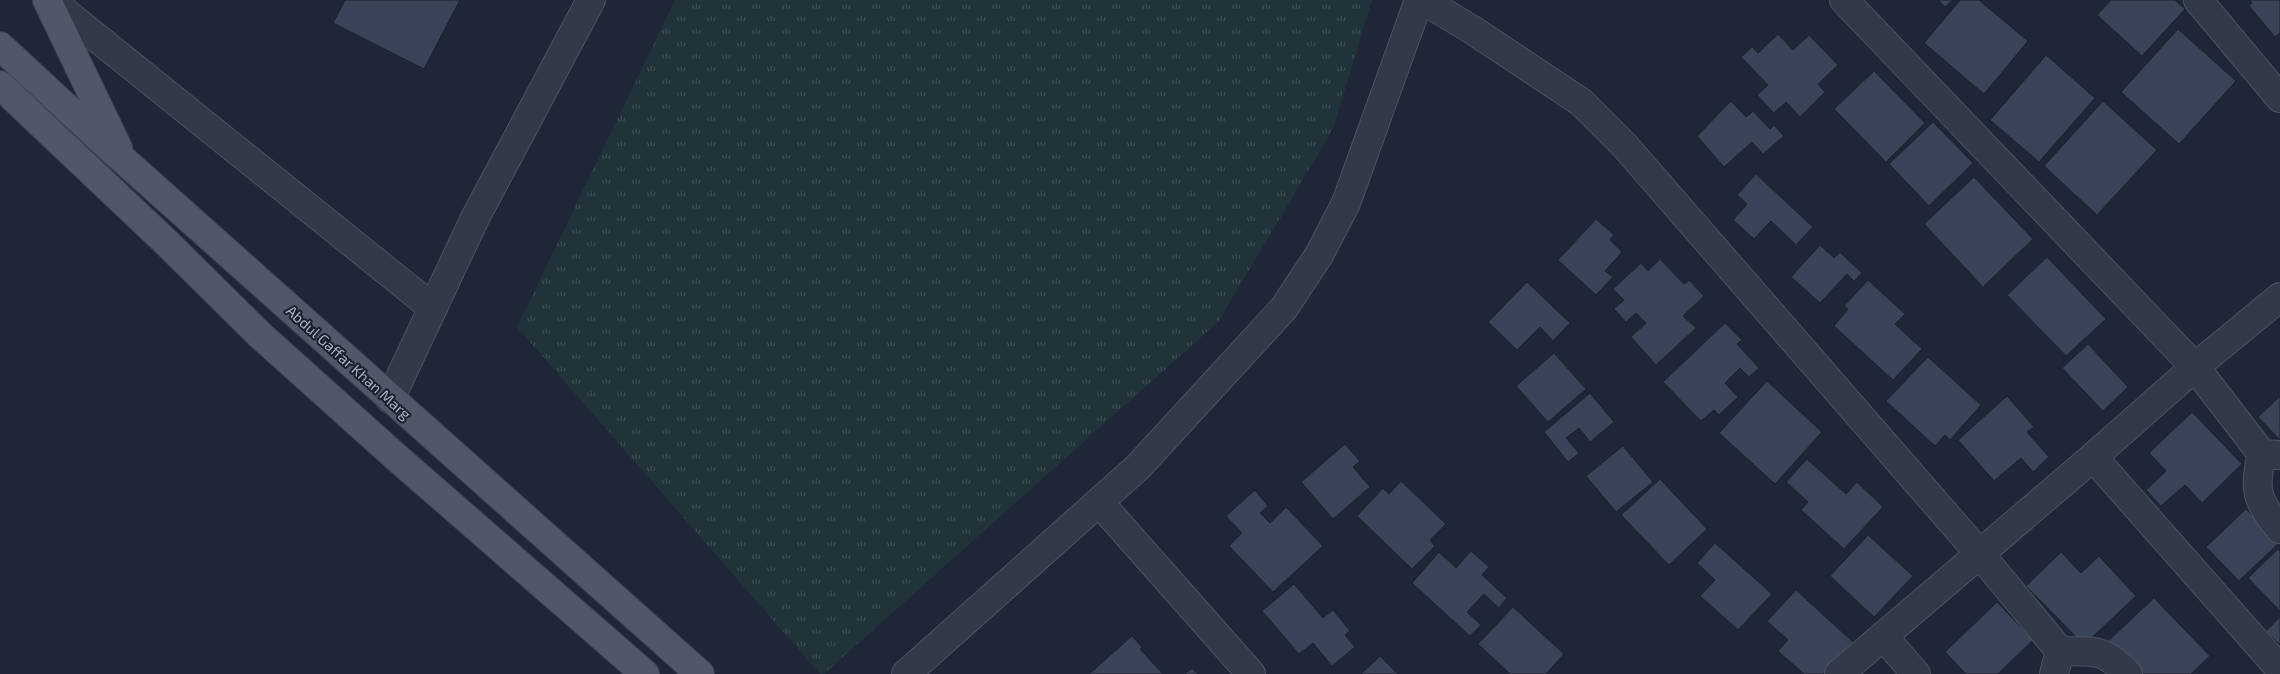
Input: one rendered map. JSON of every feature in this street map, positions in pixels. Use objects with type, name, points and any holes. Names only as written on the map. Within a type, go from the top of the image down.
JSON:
[{"type":"main road","points":[[49,0],[124,160]]},
{"type":"main road","name":"Abdul Gaffar Khan Marg","points":[[0,46],[124,160],[700,674]]},
{"type":"main road","points":[[0,85],[140,218],[260,336],[645,674]]},
{"type":"street","points":[[49,0],[433,308]]},
{"type":"street","points":[[390,398],[475,218],[591,0]]},
{"type":"street","points":[[906,674],[1138,468],[1284,308],[1319,255],[1346,203],[1419,0]]},
{"type":"street","points":[[1423,0],[1581,102],[1625,146],[1979,553],[2057,662],[2098,652],[2114,659],[2128,674]]},
{"type":"street","points":[[1844,0],[2195,367],[2271,455],[2258,471],[2258,489],[2262,508],[2280,529]]},
{"type":"street","points":[[2198,0],[2280,98]]},
{"type":"street","points":[[1839,674],[2093,457],[2195,367],[2280,298]]},
{"type":"street","points":[[2093,457],[2280,669]]},
{"type":"street","points":[[1099,502],[1251,674]]},
{"type":"street","points":[[1883,636],[1916,674]]},
{"type":"green space","points":[[675,0],[1372,0],[1333,129],[1218,322],[824,674],[820,674],[517,327]]},
{"type":"building","points":[[345,0],[460,0],[424,69],[333,23]]},
{"type":"building","points":[[1938,0],[1953,0],[1945,7]]},
{"type":"building","points":[[1960,0],[1979,0],[2028,41],[1984,94],[1924,43]]},
{"type":"building","points":[[2111,0],[2175,0],[2185,9],[2142,56],[2097,15]]},
{"type":"building","points":[[2250,0],[2280,0],[2280,33],[2275,37],[2249,6],[2252,3]]},
{"type":"building","points":[[2178,29],[2236,81],[2179,144],[2121,92]]},
{"type":"building","points":[[1778,34],[1793,50],[1809,35],[1838,65],[1818,84],[1825,92],[1800,117],[1786,102],[1774,113],[1757,95],[1768,85],[1741,57],[1752,47],[1758,53]]},
{"type":"building","points":[[2046,55],[2095,98],[2039,162],[1990,120]]},
{"type":"building","points":[[1874,71],[1925,123],[1886,162],[1834,109]]},
{"type":"building","points":[[1731,101],[1746,117],[1753,111],[1770,129],[1774,125],[1784,136],[1763,154],[1752,142],[1724,167],[1697,136]]},
{"type":"building","points":[[2103,101],[2157,150],[2097,215],[2044,166]]},
{"type":"building","points":[[1933,122],[1973,163],[1929,206],[1889,164]]},
{"type":"building","points":[[1756,174],[1813,227],[1796,245],[1771,221],[1754,239],[1733,220],[1747,204],[1737,195]]},
{"type":"building","points":[[1974,177],[2033,239],[1983,287],[1924,224]]},
{"type":"building","points":[[1596,219],[1614,235],[1610,240],[1622,252],[1605,271],[1613,277],[1596,295],[1558,260]]},
{"type":"building","points":[[1820,245],[1834,258],[1840,252],[1862,273],[1854,281],[1847,274],[1820,303],[1791,277]]},
{"type":"building","points":[[2047,257],[2106,319],[2066,356],[2007,295]]},
{"type":"building","points":[[1660,259],[1684,284],[1689,280],[1704,296],[1683,316],[1696,328],[1656,365],[1631,337],[1646,323],[1636,313],[1626,322],[1614,309],[1624,300],[1613,289],[1641,263],[1648,271]]},
{"type":"building","points":[[1868,280],[1905,314],[1895,324],[1922,349],[1893,380],[1834,326],[1848,309],[1844,306]]},
{"type":"building","points":[[1527,282],[1570,323],[1553,341],[1540,327],[1517,350],[1488,322]]},
{"type":"building","points":[[1725,323],[1742,340],[1737,344],[1759,368],[1749,377],[1740,368],[1725,383],[1738,397],[1719,415],[1714,410],[1701,421],[1663,382]]},
{"type":"building","points":[[2088,344],[2128,387],[2103,411],[2062,368]]},
{"type":"building","points":[[1554,353],[1586,389],[1548,422],[1516,386]]},
{"type":"building","points":[[1928,357],[1981,405],[1950,440],[1945,435],[1935,446],[1886,401]]},
{"type":"building","points":[[1767,381],[1822,432],[1775,484],[1719,433]]},
{"type":"building","points":[[1590,393],[1614,422],[1590,442],[1579,428],[1566,438],[1579,453],[1568,462],[1544,432]]},
{"type":"building","points":[[2007,396],[2034,427],[2027,432],[2049,457],[2033,472],[2021,458],[1994,481],[1958,440]]},
{"type":"building","points":[[2280,396],[2280,440],[2258,417]]},
{"type":"building","points":[[2192,412],[2242,464],[2202,503],[2185,485],[2161,506],[2146,490],[2166,471],[2149,453]]},
{"type":"building","points":[[1345,444],[1360,461],[1353,467],[1370,487],[1333,519],[1301,482]]},
{"type":"building","points":[[1623,446],[1653,482],[1616,512],[1586,476]]},
{"type":"building","points":[[1807,459],[1846,494],[1857,482],[1883,507],[1844,549],[1801,510],[1808,502],[1786,482]]},
{"type":"building","points":[[1660,479],[1707,529],[1669,565],[1621,515]]},
{"type":"building","points":[[1401,481],[1446,524],[1430,540],[1435,546],[1412,569],[1357,516],[1383,488],[1389,494]]},
{"type":"building","points":[[1255,490],[1268,506],[1260,513],[1270,523],[1286,507],[1323,546],[1273,592],[1229,546],[1242,533],[1226,516]]},
{"type":"building","points":[[2246,509],[2279,543],[2239,581],[2206,547]]},
{"type":"building","points":[[1868,535],[1913,576],[1874,617],[1830,576]]},
{"type":"building","points":[[1715,543],[1772,594],[1738,630],[1700,596],[1715,580],[1697,563]]},
{"type":"building","points":[[2278,549],[2280,551],[2280,611],[2248,578]]},
{"type":"building","points":[[1471,551],[1489,567],[1482,575],[1507,598],[1499,608],[1484,594],[1467,612],[1481,625],[1470,636],[1412,583],[1439,552],[1456,568]]},
{"type":"building","points":[[2061,552],[2081,573],[2099,556],[2136,596],[2084,645],[2026,586]]},
{"type":"building","points":[[1294,584],[1323,618],[1333,610],[1350,631],[1345,635],[1355,647],[1332,666],[1313,643],[1299,654],[1262,611]]},
{"type":"building","points":[[1796,590],[1853,642],[1823,674],[1804,674],[1778,651],[1788,640],[1767,621]]},
{"type":"building","points":[[2154,598],[2210,656],[2191,674],[2139,674],[2107,642]]},
{"type":"building","points":[[1997,602],[2033,640],[1998,674],[1966,674],[1945,652]]},
{"type":"building","points":[[1513,607],[1564,654],[1546,674],[1510,674],[1478,644]]},
{"type":"building","points":[[2280,617],[2280,645],[2266,631]]},
{"type":"building","points":[[1132,636],[1142,647],[1140,649],[1163,674],[1089,674]]},
{"type":"building","points":[[1380,656],[1398,674],[1361,674]]},
{"type":"building","points":[[1192,668],[1198,674],[1185,674]]}]
